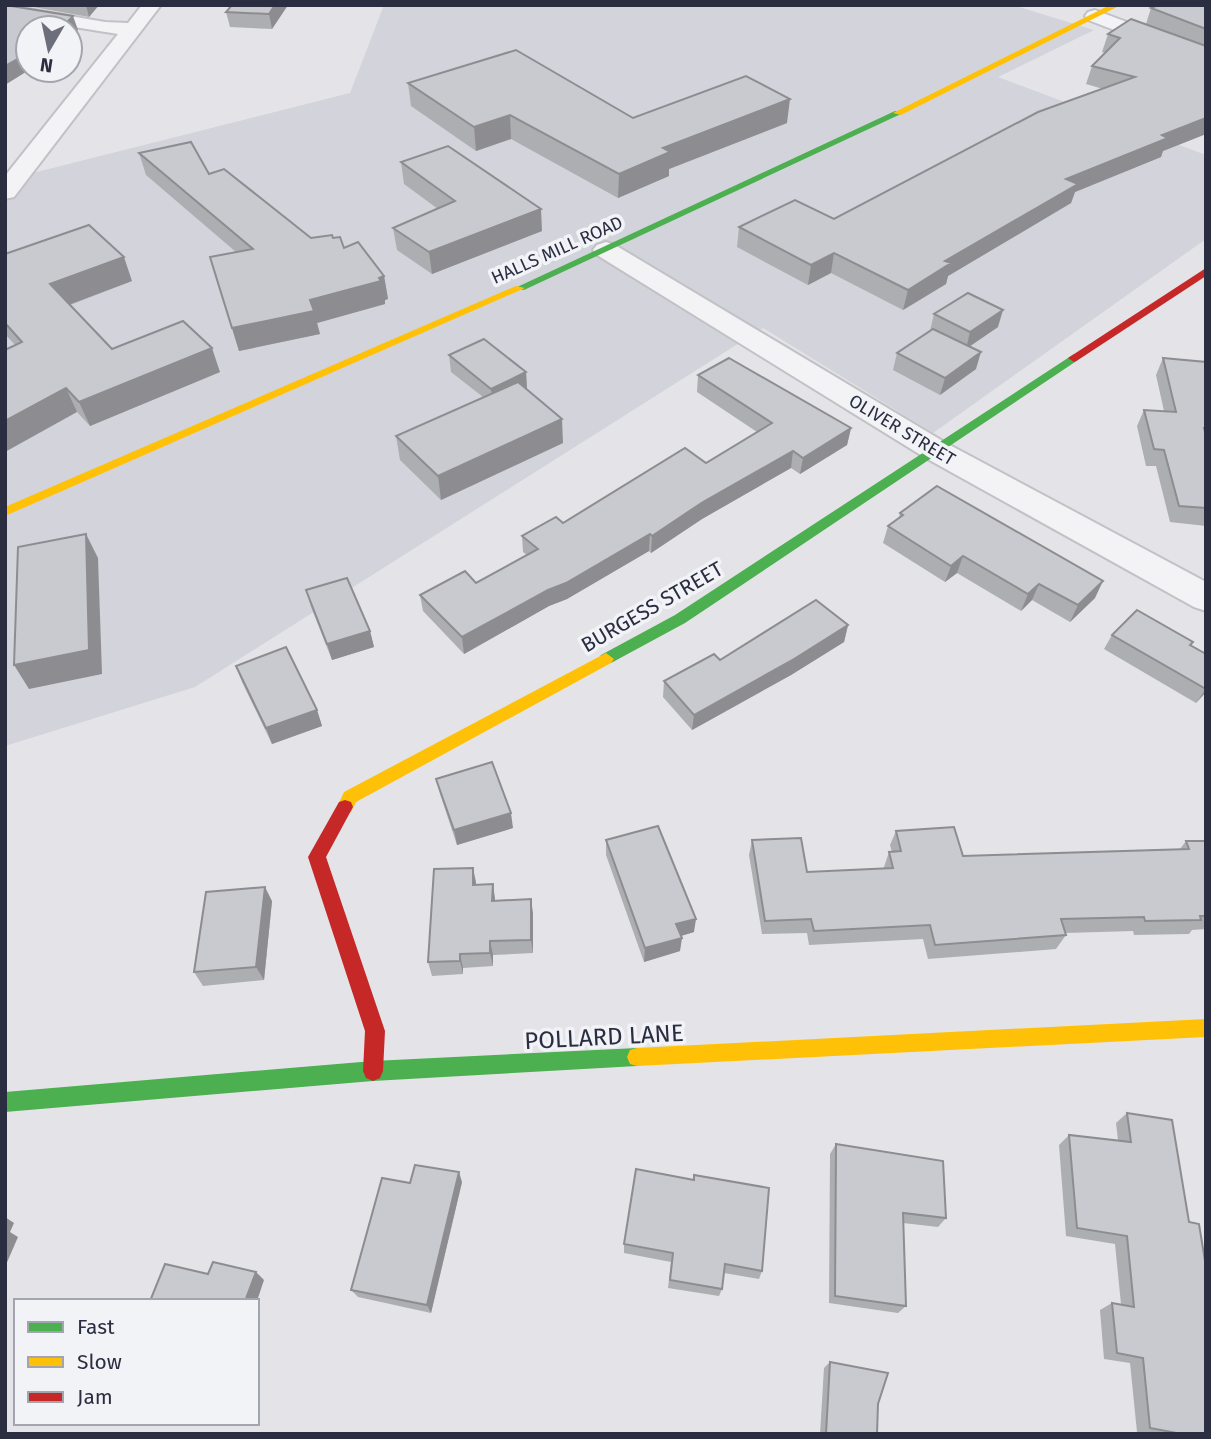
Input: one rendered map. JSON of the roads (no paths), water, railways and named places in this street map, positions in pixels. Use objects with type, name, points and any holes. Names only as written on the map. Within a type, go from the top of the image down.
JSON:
[{"type":"street","points":[[5,192],[152,5]]},
{"type":"street","name":"HALLS MILL ROAD","points":[[5,512],[606,250],[923,101],[1117,5]]},
{"type":"street","points":[[5,10],[105,27],[134,29]]},
{"type":"street","points":[[1095,16],[1206,59]]},
{"type":"street","name":"OLIVER STREET","points":[[606,250],[934,450],[1206,598]]},
{"type":"street","name":"BURGESS STREET","points":[[373,1071],[375,1031],[317,857],[350,797],[680,620],[1206,271]]},
{"type":"street","name":"POLLARD LANE","points":[[5,1102],[373,1071],[1206,1028]]}]
